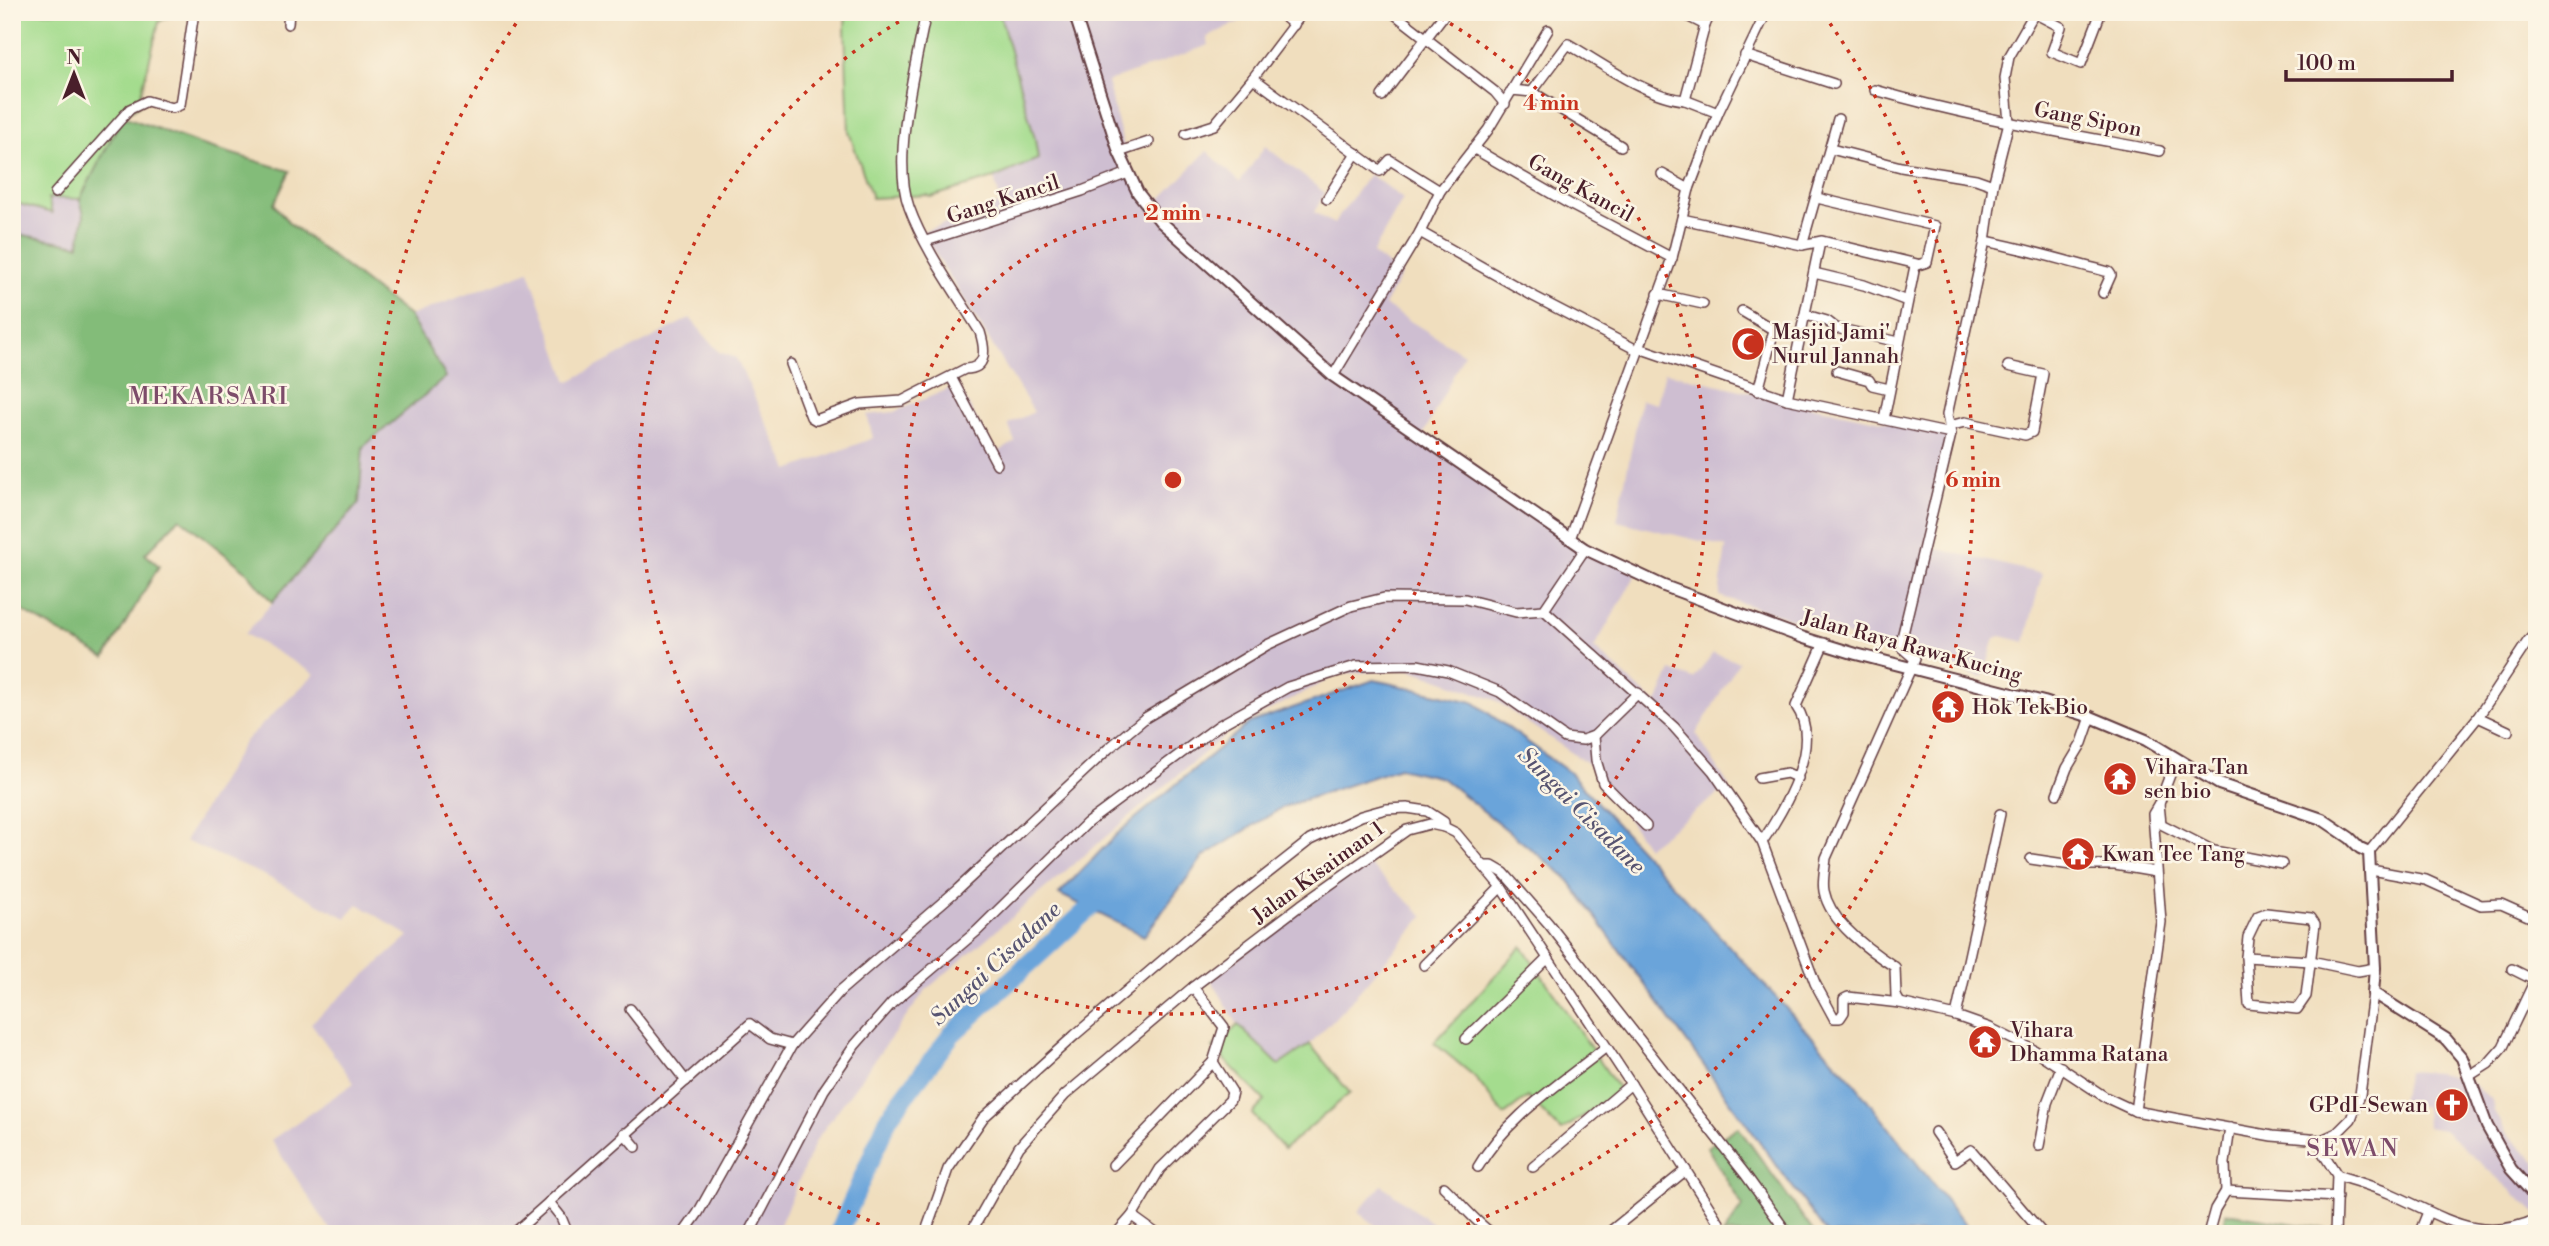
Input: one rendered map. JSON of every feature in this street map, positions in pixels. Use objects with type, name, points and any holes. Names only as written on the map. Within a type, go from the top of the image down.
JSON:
[{"type":"street","points":[[55,194],[130,109],[147,101],[172,108],[180,105],[194,12]]},
{"type":"street","points":[[288,24],[289,12]]},
{"type":"street","points":[[791,365],[811,417],[816,420],[860,404],[902,401],[981,362],[985,349],[980,332],[926,242],[908,205],[904,184],[902,149],[926,12]]},
{"type":"street","name":"Jalan Raya Rawa Kucing","points":[[1074,12],[1119,152],[1138,194],[1160,221],[1333,376],[1585,549],[1664,586],[1824,643],[2091,717],[2146,740],[2219,784],[2322,819],[2360,848],[2370,852]]},
{"type":"street","points":[[1279,12],[1294,24]]},
{"type":"street","points":[[1186,134],[1214,125],[1303,12]]},
{"type":"street","points":[[1392,12],[1495,92],[1505,104]]},
{"type":"street","points":[[1382,96],[1446,12]]},
{"type":"street","points":[[1679,12],[1705,26]]},
{"type":"street","points":[[1685,100],[1711,12]]},
{"type":"street","points":[[1900,1003],[1896,996],[1895,967],[1866,948],[1835,915],[1827,900],[1824,889],[1826,858],[1915,659],[1900,646],[1950,430],[1947,415],[1985,241],[1993,185],[2009,122],[2005,78],[2009,57],[2035,13],[2061,27],[2052,52],[2081,64],[2101,12]]},
{"type":"street","points":[[1570,538],[1672,258],[1689,189],[1718,113],[1766,13]]},
{"type":"street","points":[[1333,376],[1420,232],[1440,191],[1505,104],[1548,30]]},
{"type":"street","points":[[1532,92],[1568,44],[1644,87],[1718,113]]},
{"type":"street","points":[[1745,55],[1834,84]]},
{"type":"street","points":[[1253,78],[1380,171],[1390,160],[1440,191]]},
{"type":"street","points":[[1512,90],[1532,92],[1621,146]]},
{"type":"street","name":"Gang Sipon","points":[[1875,90],[2009,122],[2160,150]]},
{"type":"street","points":[[1802,245],[1838,119]]},
{"type":"street","points":[[1119,152],[1149,142]]},
{"type":"street","name":"Gang Kancil","points":[[1473,148],[1573,206],[1672,258]]},
{"type":"street","points":[[1831,149],[1901,167],[1993,185]]},
{"type":"street","points":[[1326,199],[1356,153]]},
{"type":"street","name":"Gang Kancil","points":[[926,242],[1129,173]]},
{"type":"street","points":[[1662,174],[1689,189]]},
{"type":"street","points":[[1682,219],[1802,245],[1820,242],[1917,264],[1927,262],[1935,228],[1933,224],[1817,198]]},
{"type":"street","points":[[1420,232],[1535,297],[1638,349],[1787,400],[1950,430],[1965,422],[2025,435],[2032,432],[2043,374],[2008,366]]},
{"type":"street","points":[[1985,241],[2027,249],[2057,260],[2109,272],[2111,275],[2103,293]]},
{"type":"street","points":[[1787,400],[1820,242]]},
{"type":"street","points":[[1884,419],[1917,264]]},
{"type":"street","points":[[1814,273],[1864,285],[1908,301]]},
{"type":"street","points":[[1657,294],[1703,304]]},
{"type":"street","points":[[1742,311],[1774,330],[1758,391]]},
{"type":"street","points":[[1805,315],[1827,321],[1836,328],[1899,342]]},
{"type":"street","points":[[1837,371],[1889,389]]},
{"type":"street","points":[[951,377],[997,464]]},
{"type":"street","points":[[683,1234],[698,1213],[792,1045],[840,991],[958,889],[1136,725],[1267,645],[1351,606],[1384,598],[1465,599],[1516,612],[1544,610],[1585,549]]},
{"type":"street","points":[[1544,610],[1638,692],[1713,771],[1762,842],[1815,983],[1834,1018],[1840,1018],[1844,1012],[1844,999],[1848,997],[1900,1003],[1956,1016],[1990,1028],[2034,1050],[2105,1097],[2135,1111],[2272,1136],[2322,1140],[2337,1133],[2351,1119],[2360,1095],[2375,968],[2370,852],[2478,716],[2528,640],[2537,632]]},
{"type":"street","points":[[1762,842],[1777,820],[1798,778],[1805,742],[1804,717],[1796,706],[1824,643]]},
{"type":"street","points":[[749,1234],[824,1090],[855,1045],[892,1003],[977,931],[1087,824],[1218,726],[1288,687],[1356,666],[1417,665],[1448,671],[1500,692],[1565,738],[1583,740],[1594,736],[1638,692]]},
{"type":"street","points":[[2478,716],[2508,731]]},
{"type":"street","points":[[2057,794],[2067,768],[2082,743],[2091,717]]},
{"type":"street","points":[[1594,736],[1596,760],[1603,783],[1646,826]]},
{"type":"street","points":[[2135,1111],[2161,922],[2153,814],[2176,759]]},
{"type":"street","points":[[1759,778],[1787,773],[1798,778]]},
{"type":"street","points":[[2159,804],[2159,818],[2167,829],[2214,850],[2282,864]]},
{"type":"street","points":[[925,1234],[948,1170],[983,1118],[1105,1009],[1225,907],[1310,840],[1361,816],[1386,809],[1407,808],[1427,811],[1444,822],[1444,827],[1456,833],[1501,887],[1726,1234]]},
{"type":"street","points":[[1956,1016],[2000,814]]},
{"type":"street","name":"Jalan Kisaiman 1","points":[[970,1234],[1019,1147],[1065,1095],[1193,987],[1301,905],[1407,830],[1430,824],[1444,827]]},
{"type":"street","points":[[2031,859],[2071,865],[2115,865],[2156,872]]},
{"type":"street","points":[[1484,866],[1493,866],[1504,873],[1548,923],[1745,1174],[1788,1234]]},
{"type":"street","points":[[2371,870],[2426,880],[2481,905],[2501,904],[2537,920]]},
{"type":"street","points":[[1424,965],[1501,887]]},
{"type":"street","points":[[2266,913],[2311,918],[2315,930],[2311,961],[2306,996],[2297,1009],[2249,1004],[2246,957],[2248,937],[2258,915],[2266,913]]},
{"type":"street","points":[[2246,957],[2311,961],[2358,971],[2375,968]]},
{"type":"street","points":[[1466,1039],[1548,958]]},
{"type":"street","points":[[2469,1076],[2488,1064],[2503,1047],[2535,978],[2512,969]]},
{"type":"street","points":[[1113,1165],[1213,1062],[1224,1027],[1193,987]]},
{"type":"street","points":[[2373,993],[2446,1039],[2462,1058],[2487,1126],[2511,1169],[2537,1198]]},
{"type":"street","points":[[630,1009],[685,1081]]},
{"type":"street","points":[[513,1234],[750,1024],[770,1039],[792,1045]]},
{"type":"street","points":[[1478,1167],[1501,1135],[1518,1118],[1606,1047]]},
{"type":"street","points":[[1116,1234],[1132,1216],[1160,1170],[1230,1100],[1232,1092],[1213,1062]]},
{"type":"street","points":[[2039,1146],[2047,1103],[2061,1067]]},
{"type":"street","points":[[1533,1167],[1631,1084]]},
{"type":"street","points":[[2208,1234],[2215,1209],[2226,1191],[2225,1163],[2230,1128]]},
{"type":"street","points":[[1935,1132],[1955,1161],[1971,1150],[2043,1234]]},
{"type":"street","points":[[624,1133],[636,1147]]},
{"type":"street","points":[[2322,1140],[2323,1153],[2337,1175],[2335,1234]]},
{"type":"street","points":[[1607,1234],[1686,1170]]},
{"type":"street","points":[[2337,1175],[2389,1193],[2452,1226],[2490,1233],[2522,1228],[2537,1219]]},
{"type":"street","points":[[1444,1187],[1472,1214],[1476,1223],[1493,1234]]},
{"type":"street","points":[[2226,1191],[2337,1196]]},
{"type":"street","points":[[549,1202],[561,1217],[568,1234]]},
{"type":"street","points":[[2419,1234],[2428,1212]]},
{"type":"street","points":[[1132,1216],[1157,1234]]},
{"type":"shaded area","points":[[999,12],[1260,12],[1207,37],[1209,45],[1107,82],[1134,185],[1154,206],[1207,151],[1240,182],[1265,146],[1325,193],[1314,212],[1334,224],[1369,174],[1403,199],[1372,254],[1402,274],[1384,305],[1464,354],[1423,435],[1571,538],[1637,573],[1594,648],[1654,702],[1657,703],[1671,671],[1694,679],[1713,653],[1739,662],[1696,734],[1729,786],[1647,847],[1591,766],[1495,700],[1410,669],[1339,674],[1231,730],[926,990],[816,1140],[776,1234],[333,1234],[271,1140],[354,1083],[311,1023],[409,936],[358,904],[346,918],[264,875],[185,841],[245,741],[315,674],[245,634],[359,503],[363,447],[446,377],[409,316],[529,271],[568,382],[690,318],[719,352],[736,358],[789,470],[873,438],[867,415],[894,412],[958,385],[995,454],[1015,442],[1008,424],[1034,412],[922,232],[1001,203],[994,178],[1038,159],[1035,139]]},
{"type":"shaded area","points":[[47,198],[80,199],[84,215],[79,245],[12,233],[12,202],[51,213]]},
{"type":"shaded area","points":[[1665,372],[1948,435],[1926,546],[2042,574],[2025,642],[2001,636],[1995,638],[1983,678],[1719,596],[1726,547],[1617,521],[1641,400],[1657,404]]},
{"type":"shaded area","points":[[1366,862],[1424,916],[1310,1044],[1279,1066],[1238,1025],[1211,979]]},
{"type":"shaded area","points":[[2407,1071],[2437,1073],[2468,1080],[2492,1100],[2494,1112],[2507,1134],[2537,1163],[2537,1214],[2444,1130],[2426,1127],[2425,1107],[2401,1101]]},
{"type":"shaded area","points":[[1382,1185],[1446,1234],[1387,1234],[1358,1212]]},
{"type":"green space","points":[[12,12],[177,12],[159,22],[138,106],[123,116],[80,199],[48,198],[52,213],[12,202]]},
{"type":"green space","points":[[846,12],[999,12],[1035,139],[1038,159],[994,178],[930,197],[872,198],[849,132]]},
{"type":"green space","points":[[123,116],[199,144],[290,171],[274,204],[289,223],[409,316],[446,377],[363,447],[359,503],[272,602],[246,571],[180,518],[145,554],[159,566],[105,658],[12,605],[12,233],[79,245],[84,215],[80,199]]},
{"type":"green space","points":[[1522,946],[1620,1091],[1561,1131],[1528,1097],[1504,1115],[1474,1076],[1434,1043]]},
{"type":"green space","points":[[1238,1025],[1279,1065],[1310,1044],[1350,1093],[1284,1149],[1252,1114],[1265,1101],[1213,1048]]},
{"type":"green space","points":[[1738,1127],[1815,1234],[1723,1234],[1743,1207],[1707,1147]]},
{"type":"green space","points":[[2226,1213],[2360,1234],[2223,1234]]},
{"type":"water","points":[[1374,680],[1473,702],[1570,773],[1851,1079],[1972,1234],[1827,1234],[1566,877],[1442,778],[1399,768],[1283,807],[1203,857],[1144,936],[1059,894],[1117,834],[1249,723]]},
{"type":"waterway","name":"Sungai Cisadane","points":[[838,1234],[889,1117],[952,1034],[1108,891]]},
{"type":"place","name":"Masjid Jami' Nurul Jannah","points":[[1748,344]]},
{"type":"place","name":"Hok Tek Bio","points":[[1948,707]]},
{"type":"place","name":"Vihara Tan sen bio","points":[[2120,779]]},
{"type":"place","name":"Kwan Tee Tang","points":[[2078,854]]},
{"type":"place","name":"Vihara Dhamma Ratana","points":[[1985,1042]]},
{"type":"place","name":"GPdI-Sewan","points":[[2452,1105]]},
{"type":"district","name":"MEKARSARI","points":[[209,396]]},
{"type":"district","name":"SEWAN","points":[[2353,1148]]}]
